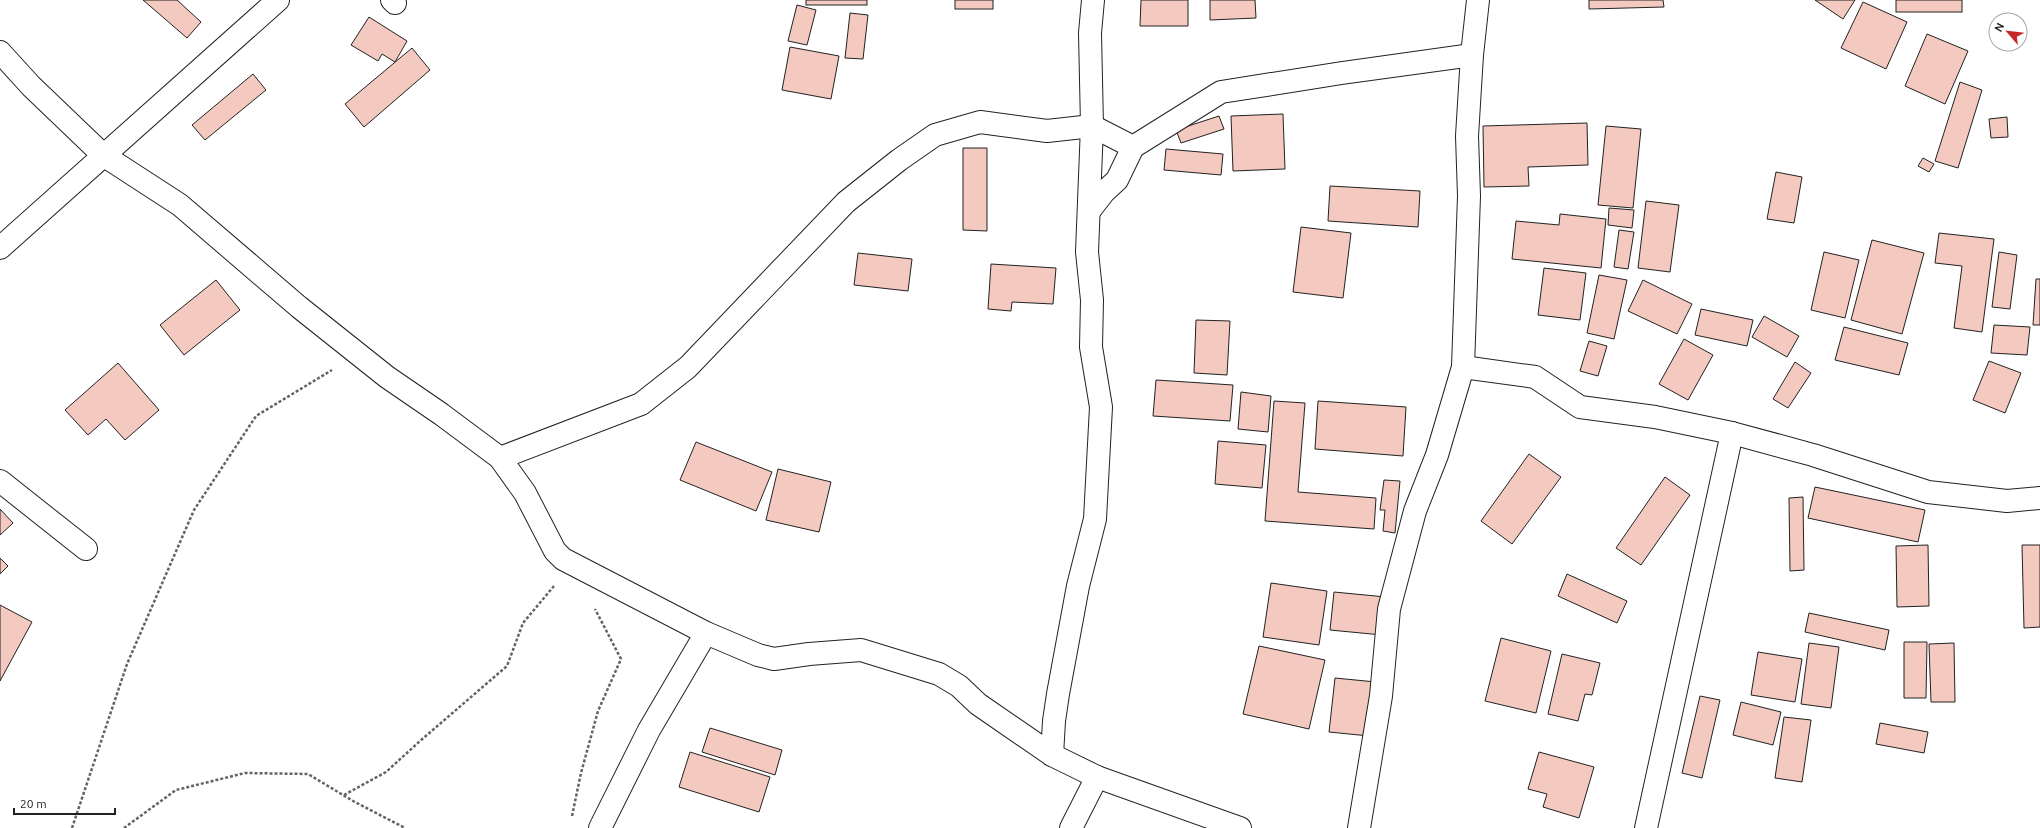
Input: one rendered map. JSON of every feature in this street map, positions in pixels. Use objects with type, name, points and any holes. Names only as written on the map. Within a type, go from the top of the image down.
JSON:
[{"type":"street","points":[[0,248],[278,0]]},
{"type":"street","points":[[1052,755],[1054,721],[1078,586],[1095,519],[1101,406],[1091,347],[1092,300],[1087,252],[1090,210],[1092,126],[1090,33],[1093,0]]},
{"type":"street","points":[[1359,828],[1381,696],[1389,610],[1415,511],[1436,455],[1463,367],[1469,196],[1467,136],[1472,55],[1478,0]]},
{"type":"street","points":[[0,52],[31,86],[104,155],[180,205],[299,307],[358,355],[500,458],[525,493],[555,551],[569,562],[742,650],[774,659],[809,654],[861,650],[939,674],[959,686],[984,709],[1052,755],[1097,777],[1240,828]]},
{"type":"street","points":[[1090,210],[1104,192],[1117,180],[1134,147],[1221,92],[1472,55]]},
{"type":"street","points":[[500,458],[641,404],[688,367],[846,202],[899,160],[935,135],[980,122],[1047,131],[1092,126],[1134,147]]},
{"type":"street","points":[[1463,367],[1535,377],[1580,407],[1655,416],[1732,433],[1813,455],[1928,492],[2007,501],[2040,498]]},
{"type":"street","points":[[1646,828],[1732,433]]},
{"type":"street","points":[[0,481],[86,549]]},
{"type":"street","points":[[600,828],[649,730],[706,633]]},
{"type":"street","points":[[1071,828],[1097,777]]},
{"type":"path","points":[[72,828],[127,664],[194,510],[256,416],[358,355]]},
{"type":"path","points":[[344,795],[386,772],[420,740],[507,666],[523,623],[557,583],[569,562]]},
{"type":"path","points":[[571,822],[580,774],[598,711],[621,659],[593,605]]},
{"type":"path","points":[[124,828],[176,790],[245,773],[308,774],[405,828]]},
{"type":"building","points":[[143,0],[177,0],[201,22],[187,38]]},
{"type":"building","points":[[806,0],[867,0],[867,5],[806,5]]},
{"type":"building","points":[[955,0],[993,0],[993,9],[955,9]]},
{"type":"building","points":[[1141,0],[1188,0],[1188,26],[1140,26]]},
{"type":"building","points":[[1210,0],[1255,0],[1256,18],[1210,20]]},
{"type":"building","points":[[1589,0],[1663,0],[1664,7],[1589,9]]},
{"type":"building","points":[[1815,0],[1855,0],[1843,19]]},
{"type":"building","points":[[1896,0],[1962,0],[1962,12],[1896,12]]},
{"type":"building","points":[[1863,2],[1907,22],[1886,69],[1841,48]]},
{"type":"building","points":[[797,5],[816,10],[807,45],[788,41]]},
{"type":"building","points":[[850,13],[868,15],[863,59],[845,58]]},
{"type":"building","points":[[369,17],[407,41],[395,62],[382,54],[378,61],[351,45]]},
{"type":"building","points":[[1927,34],[1968,51],[1945,104],[1905,86]]},
{"type":"building","points":[[790,47],[839,56],[831,99],[782,90]]},
{"type":"building","points":[[412,48],[430,70],[364,127],[345,104]]},
{"type":"building","points":[[253,74],[266,90],[205,140],[192,125]]},
{"type":"building","points":[[1960,82],[1982,90],[1958,168],[1935,161]]},
{"type":"building","points":[[1283,114],[1285,169],[1233,171],[1231,116]]},
{"type":"building","points":[[1219,116],[1224,129],[1181,143],[1176,130]]},
{"type":"building","points":[[2007,117],[2008,137],[1991,138],[1989,119]]},
{"type":"building","points":[[1587,123],[1588,165],[1528,167],[1529,186],[1484,187],[1483,126]]},
{"type":"building","points":[[1606,126],[1641,129],[1633,208],[1598,205]]},
{"type":"building","points":[[963,148],[987,148],[987,231],[963,230]]},
{"type":"building","points":[[1166,149],[1223,154],[1221,175],[1164,170]]},
{"type":"building","points":[[1923,158],[1934,164],[1929,172],[1918,166]]},
{"type":"building","points":[[1776,172],[1802,177],[1794,223],[1767,219]]},
{"type":"building","points":[[1330,186],[1420,191],[1418,227],[1328,221]]},
{"type":"building","points":[[1646,201],[1679,205],[1670,272],[1638,268]]},
{"type":"building","points":[[1609,208],[1634,210],[1632,228],[1608,225]]},
{"type":"building","points":[[1560,214],[1606,219],[1601,268],[1512,259],[1516,221],[1559,225]]},
{"type":"building","points":[[1301,227],[1351,233],[1343,298],[1293,292]]},
{"type":"building","points":[[1619,230],[1634,232],[1628,269],[1614,267]]},
{"type":"building","points":[[1939,233],[1994,239],[1982,332],[1954,328],[1962,266],[1935,263]]},
{"type":"building","points":[[1872,240],[1924,253],[1902,334],[1851,320]]},
{"type":"building","points":[[1824,252],[1859,260],[1845,318],[1811,310]]},
{"type":"building","points":[[1999,252],[2017,255],[2010,309],[1992,307]]},
{"type":"building","points":[[858,253],[912,259],[908,291],[854,285]]},
{"type":"building","points":[[991,264],[1056,268],[1053,304],[1012,302],[1011,311],[988,309]]},
{"type":"building","points":[[1544,268],[1586,273],[1580,320],[1538,315]]},
{"type":"building","points":[[1599,275],[1627,280],[1614,339],[1587,333]]},
{"type":"building","points":[[2036,279],[2040,279],[2040,325],[2033,325]]},
{"type":"building","points":[[216,280],[240,310],[184,355],[160,325]]},
{"type":"building","points":[[1643,280],[1692,304],[1677,334],[1628,311]]},
{"type":"building","points":[[1701,309],[1753,320],[1747,346],[1695,335]]},
{"type":"building","points":[[1764,316],[1799,336],[1787,357],[1752,337]]},
{"type":"building","points":[[1196,320],[1230,321],[1227,375],[1194,373]]},
{"type":"building","points":[[1994,325],[2030,327],[2027,355],[1991,353]]},
{"type":"building","points":[[1844,327],[1908,343],[1899,375],[1835,360]]},
{"type":"building","points":[[1684,339],[1713,355],[1688,400],[1659,384]]},
{"type":"building","points":[[1589,341],[1607,346],[1598,376],[1580,371]]},
{"type":"building","points":[[1989,361],[2021,373],[2005,413],[1973,400]]},
{"type":"building","points":[[1795,362],[1811,373],[1788,408],[1773,399]]},
{"type":"building","points":[[118,363],[159,410],[125,440],[106,419],[88,435],[65,410]]},
{"type":"building","points":[[1156,380],[1233,385],[1230,421],[1153,416]]},
{"type":"building","points":[[1241,392],[1271,396],[1268,432],[1238,429]]},
{"type":"building","points":[[1274,401],[1305,403],[1298,492],[1376,498],[1374,529],[1265,521]]},
{"type":"building","points":[[1318,401],[1406,407],[1403,456],[1315,449]]},
{"type":"building","points":[[1218,441],[1266,445],[1262,488],[1215,484]]},
{"type":"building","points":[[696,442],[772,472],[756,511],[680,480]]},
{"type":"building","points":[[1529,454],[1561,477],[1512,544],[1481,521]]},
{"type":"building","points":[[778,469],[831,482],[819,532],[766,520]]},
{"type":"building","points":[[1665,477],[1690,495],[1641,565],[1616,548]]},
{"type":"building","points":[[1384,480],[1400,481],[1395,533],[1383,531],[1385,510],[1380,510]]},
{"type":"building","points":[[1815,487],[1925,510],[1918,542],[1808,518]]},
{"type":"building","points":[[1803,497],[1804,570],[1790,571],[1789,498]]},
{"type":"building","points":[[0,509],[13,523],[0,535]]},
{"type":"building","points":[[1928,545],[1929,606],[1897,607],[1896,546]]},
{"type":"building","points":[[2022,545],[2040,545],[2040,627],[2024,628]]},
{"type":"building","points":[[0,558],[8,566],[0,574]]},
{"type":"building","points":[[1567,574],[1627,601],[1617,623],[1558,596]]},
{"type":"building","points":[[1271,583],[1327,591],[1319,645],[1263,637]]},
{"type":"building","points":[[1334,592],[1386,597],[1382,635],[1330,630]]},
{"type":"building","points":[[0,605],[32,622],[0,681]]},
{"type":"building","points":[[1809,613],[1889,630],[1885,650],[1805,632]]},
{"type":"building","points":[[1501,638],[1551,651],[1536,713],[1485,701]]},
{"type":"building","points":[[1904,642],[1927,642],[1926,698],[1904,698]]},
{"type":"building","points":[[1809,643],[1839,647],[1831,708],[1801,704]]},
{"type":"building","points":[[1954,643],[1955,702],[1931,702],[1929,644]]},
{"type":"building","points":[[1259,646],[1325,660],[1309,729],[1243,714]]},
{"type":"building","points":[[1758,652],[1802,659],[1795,702],[1751,695]]},
{"type":"building","points":[[1562,654],[1600,663],[1592,695],[1585,694],[1578,721],[1548,714]]},
{"type":"building","points":[[1335,678],[1376,682],[1369,736],[1329,732]]},
{"type":"building","points":[[1700,696],[1720,700],[1702,778],[1682,773]]},
{"type":"building","points":[[1741,702],[1781,712],[1773,745],[1733,735]]},
{"type":"building","points":[[1784,717],[1811,720],[1802,782],[1775,778]]},
{"type":"building","points":[[1880,723],[1928,732],[1924,753],[1876,744]]},
{"type":"building","points":[[710,728],[782,750],[775,775],[702,752]]},
{"type":"building","points":[[690,752],[770,777],[759,812],[679,787]]},
{"type":"building","points":[[1539,752],[1594,767],[1579,818],[1543,807],[1547,794],[1528,789]]}]
